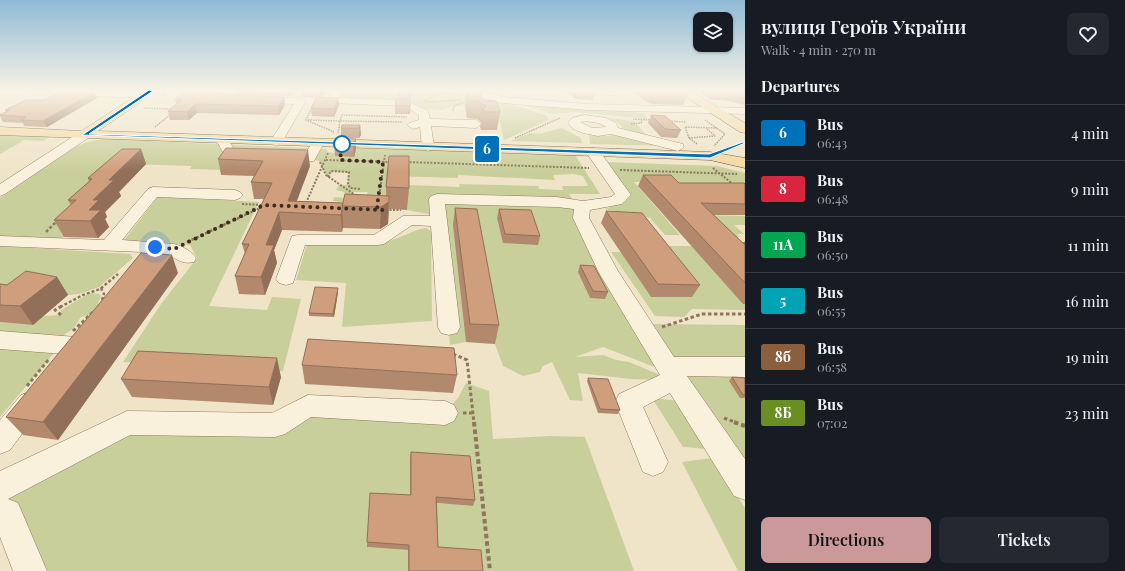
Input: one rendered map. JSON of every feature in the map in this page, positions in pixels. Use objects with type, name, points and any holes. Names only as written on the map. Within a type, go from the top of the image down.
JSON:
[{"type":"main road","points":[[84,135],[110,118]]},
{"type":"main road","points":[[707,154],[743,140],[721,118]]},
{"type":"main road","points":[[0,131],[276,142],[318,143],[427,141],[590,148],[707,154],[742,168]]},
{"type":"street","points":[[276,142],[291,118]]},
{"type":"street","points":[[427,118],[427,141]]},
{"type":"street","points":[[441,118],[476,124]]},
{"type":"street","points":[[559,118],[574,121],[585,118],[602,120],[612,125],[610,130]]},
{"type":"street","points":[[574,121],[575,125],[587,130],[603,132],[610,130],[678,147]]},
{"type":"street","points":[[582,209],[616,201],[623,195],[590,148],[587,130]]},
{"type":"street","points":[[0,191],[84,135]]},
{"type":"street","points":[[222,140],[232,156],[309,158],[318,143]]},
{"type":"street","points":[[110,244],[152,192],[235,195]]},
{"type":"street","points":[[449,326],[437,199],[557,202],[582,209],[619,216]]},
{"type":"street","points":[[582,209],[580,218],[608,271],[646,333],[745,485]]},
{"type":"street","points":[[286,280],[298,240],[378,240],[408,215],[439,221]]},
{"type":"street","points":[[0,241],[110,244],[172,251]]},
{"type":"street","points":[[115,283],[172,251]]},
{"type":"street","points":[[0,340],[66,352],[91,328]]},
{"type":"street","points":[[653,462],[628,402],[671,372],[745,367]]},
{"type":"street","points":[[0,441],[34,388]]},
{"type":"street","points":[[0,487],[127,423],[275,425],[308,406],[444,413]]},
{"type":"street","points":[[0,513],[7,514],[30,571]]},
{"type":"path","points":[[152,130],[166,118]]},
{"type":"path","points":[[306,120],[338,134],[341,118]]},
{"type":"path","points":[[358,128],[361,118]]},
{"type":"path","points":[[289,122],[306,120],[401,123],[410,118]]},
{"type":"path","points":[[511,139],[555,118]]},
{"type":"path","points":[[701,118],[725,134],[707,154]]},
{"type":"path","points":[[627,119],[657,121]]},
{"type":"path","points":[[664,121],[686,122]]},
{"type":"path","points":[[717,128],[685,127],[689,138],[707,154],[720,173],[738,188]]},
{"type":"path","points":[[705,128],[715,136]]},
{"type":"path","points":[[689,138],[715,136],[723,137]]},
{"type":"path","points":[[378,200],[383,162],[386,153]]},
{"type":"path","points":[[309,158],[319,160],[328,177],[360,199]]},
{"type":"path","points":[[326,160],[391,162]]},
{"type":"path","points":[[399,162],[720,173],[742,168]]},
{"type":"path","points":[[304,207],[323,169]]},
{"type":"path","points":[[328,177],[331,171],[349,172],[348,185]]},
{"type":"path","points":[[339,185],[348,185],[350,188],[361,188]]},
{"type":"path","points":[[172,251],[264,205]]},
{"type":"path","points":[[408,215],[383,210],[408,215]]},
{"type":"path","points":[[35,242],[64,215]]},
{"type":"path","points":[[61,315],[55,310],[83,295],[115,283]]},
{"type":"path","points":[[34,388],[66,352],[102,302],[104,294],[115,283]]},
{"type":"path","points":[[646,333],[702,314],[745,314]]},
{"type":"path","points":[[449,326],[449,353],[467,360],[490,571]]},
{"type":"green space","points":[[499,118],[548,118],[549,120],[504,140]]},
{"type":"green space","points":[[608,118],[634,121],[650,139],[623,130],[617,122]]},
{"type":"green space","points":[[562,128],[581,138],[582,143],[511,141],[530,133],[539,134]]},
{"type":"green space","points":[[618,133],[668,146],[590,144],[589,134],[608,136]]},
{"type":"green space","points":[[0,135],[50,137],[43,141],[22,140],[23,141],[0,154]]},
{"type":"green space","points":[[103,139],[326,149],[328,152],[354,156],[356,148],[575,155],[600,194],[569,194],[652,324],[745,325],[745,485],[657,368],[603,347],[575,357],[603,355],[616,360],[629,362],[658,374],[662,380],[631,379],[578,373],[583,401],[570,400],[552,362],[543,366],[540,372],[523,376],[503,366],[495,344],[466,342],[450,345],[439,216],[407,210],[408,185],[460,187],[459,184],[538,186],[539,189],[563,190],[562,186],[588,186],[583,176],[573,174],[553,175],[555,180],[458,175],[458,178],[389,176],[386,209],[360,205],[368,192],[354,192],[347,203],[333,201],[334,197],[345,198],[344,192],[336,190],[339,185],[348,185],[349,173],[331,171],[328,177],[319,161],[312,159],[225,170],[190,169],[192,166],[127,164],[64,237],[53,242],[0,241],[0,198],[75,147],[87,142]]},
{"type":"green space","points":[[605,162],[717,166],[745,173],[745,200],[669,181],[634,182],[680,235],[665,235],[650,218],[605,209],[621,203]]},
{"type":"green space","points":[[158,197],[259,202],[209,306],[267,310],[272,297],[301,299],[283,371],[123,362],[161,304],[197,258],[190,245],[124,240]]},
{"type":"green space","points":[[696,215],[745,216],[745,225],[734,225],[744,234],[737,234],[740,237],[718,238]]},
{"type":"green space","points":[[426,228],[431,231],[432,321],[342,327],[346,283],[296,280],[307,244],[357,244],[385,242]]},
{"type":"green space","points":[[0,246],[130,254],[133,258],[99,287],[79,294],[68,295],[38,289],[0,301]]},
{"type":"green space","points":[[653,246],[692,246],[745,304],[745,310],[692,309],[684,317],[655,316],[611,252],[621,252],[651,297]]},
{"type":"green space","points":[[90,293],[100,294],[101,297],[98,303],[100,307],[97,313],[81,317],[73,329],[61,337],[61,345],[0,417],[0,322],[33,325],[43,316],[61,315],[61,310]]},
{"type":"green space","points":[[466,383],[489,391],[493,439],[550,436],[585,437],[634,571],[480,571],[437,553],[435,503],[473,506],[411,459],[410,501],[367,547],[408,550],[408,571],[30,571],[0,487],[127,423],[275,425],[308,406],[444,413],[458,398]]},
{"type":"green space","points":[[652,398],[680,401],[707,449],[683,447]]},
{"type":"green space","points":[[713,458],[745,508],[745,571],[738,571],[682,462]]},
{"type":"building","points":[[25,118],[49,118],[43,121],[21,120]]},
{"type":"building","points":[[654,118],[667,118],[681,130],[665,129]]},
{"type":"building","points":[[342,125],[360,125],[359,128],[341,128]]},
{"type":"building","points":[[337,138],[356,139],[353,146],[334,145]]},
{"type":"building","points":[[226,148],[308,150],[288,201],[343,203],[341,215],[279,212],[266,245],[274,245],[261,277],[235,276],[249,244],[242,244],[272,183],[251,182],[263,161],[218,159]]},
{"type":"building","points":[[122,149],[141,149],[109,180],[114,180],[93,200],[99,200],[89,210],[101,210],[90,221],[54,220],[76,200],[68,200],[92,179],[88,178]]},
{"type":"building","points":[[389,156],[409,156],[409,188],[386,187]]},
{"type":"building","points":[[643,175],[671,175],[679,183],[745,184],[745,204],[701,203],[745,245],[745,283]]},
{"type":"building","points":[[345,194],[389,196],[389,202],[381,207],[342,206]]},
{"type":"building","points":[[455,208],[477,209],[499,325],[470,324]]},
{"type":"building","points":[[499,209],[531,210],[540,236],[505,234]]},
{"type":"building","points":[[606,211],[642,213],[700,285],[658,284]]},
{"type":"building","points":[[141,253],[172,255],[43,422],[6,417]]},
{"type":"building","points":[[580,265],[594,266],[608,292],[593,291]]},
{"type":"building","points":[[26,271],[57,277],[20,306],[0,305],[0,284],[7,285]]},
{"type":"building","points":[[315,287],[338,288],[333,314],[309,313]]},
{"type":"building","points":[[308,339],[454,348],[457,375],[302,365]]},
{"type":"building","points":[[138,351],[277,358],[269,387],[121,379]]},
{"type":"building","points":[[732,377],[745,378],[745,395],[743,395]]},
{"type":"building","points":[[588,378],[608,379],[620,410],[600,409]]},
{"type":"building","points":[[411,452],[470,456],[475,500],[436,497],[438,547],[481,550],[483,571],[409,571],[409,545],[367,542],[370,493],[411,495]]},
{"type":"bus line","name":"6","points":[[110,118],[84,135],[710,156],[745,143]]},
{"type":"route","points":[[155,247],[174,249],[264,205],[383,210],[377,207],[383,162],[340,160],[342,144]]}]
